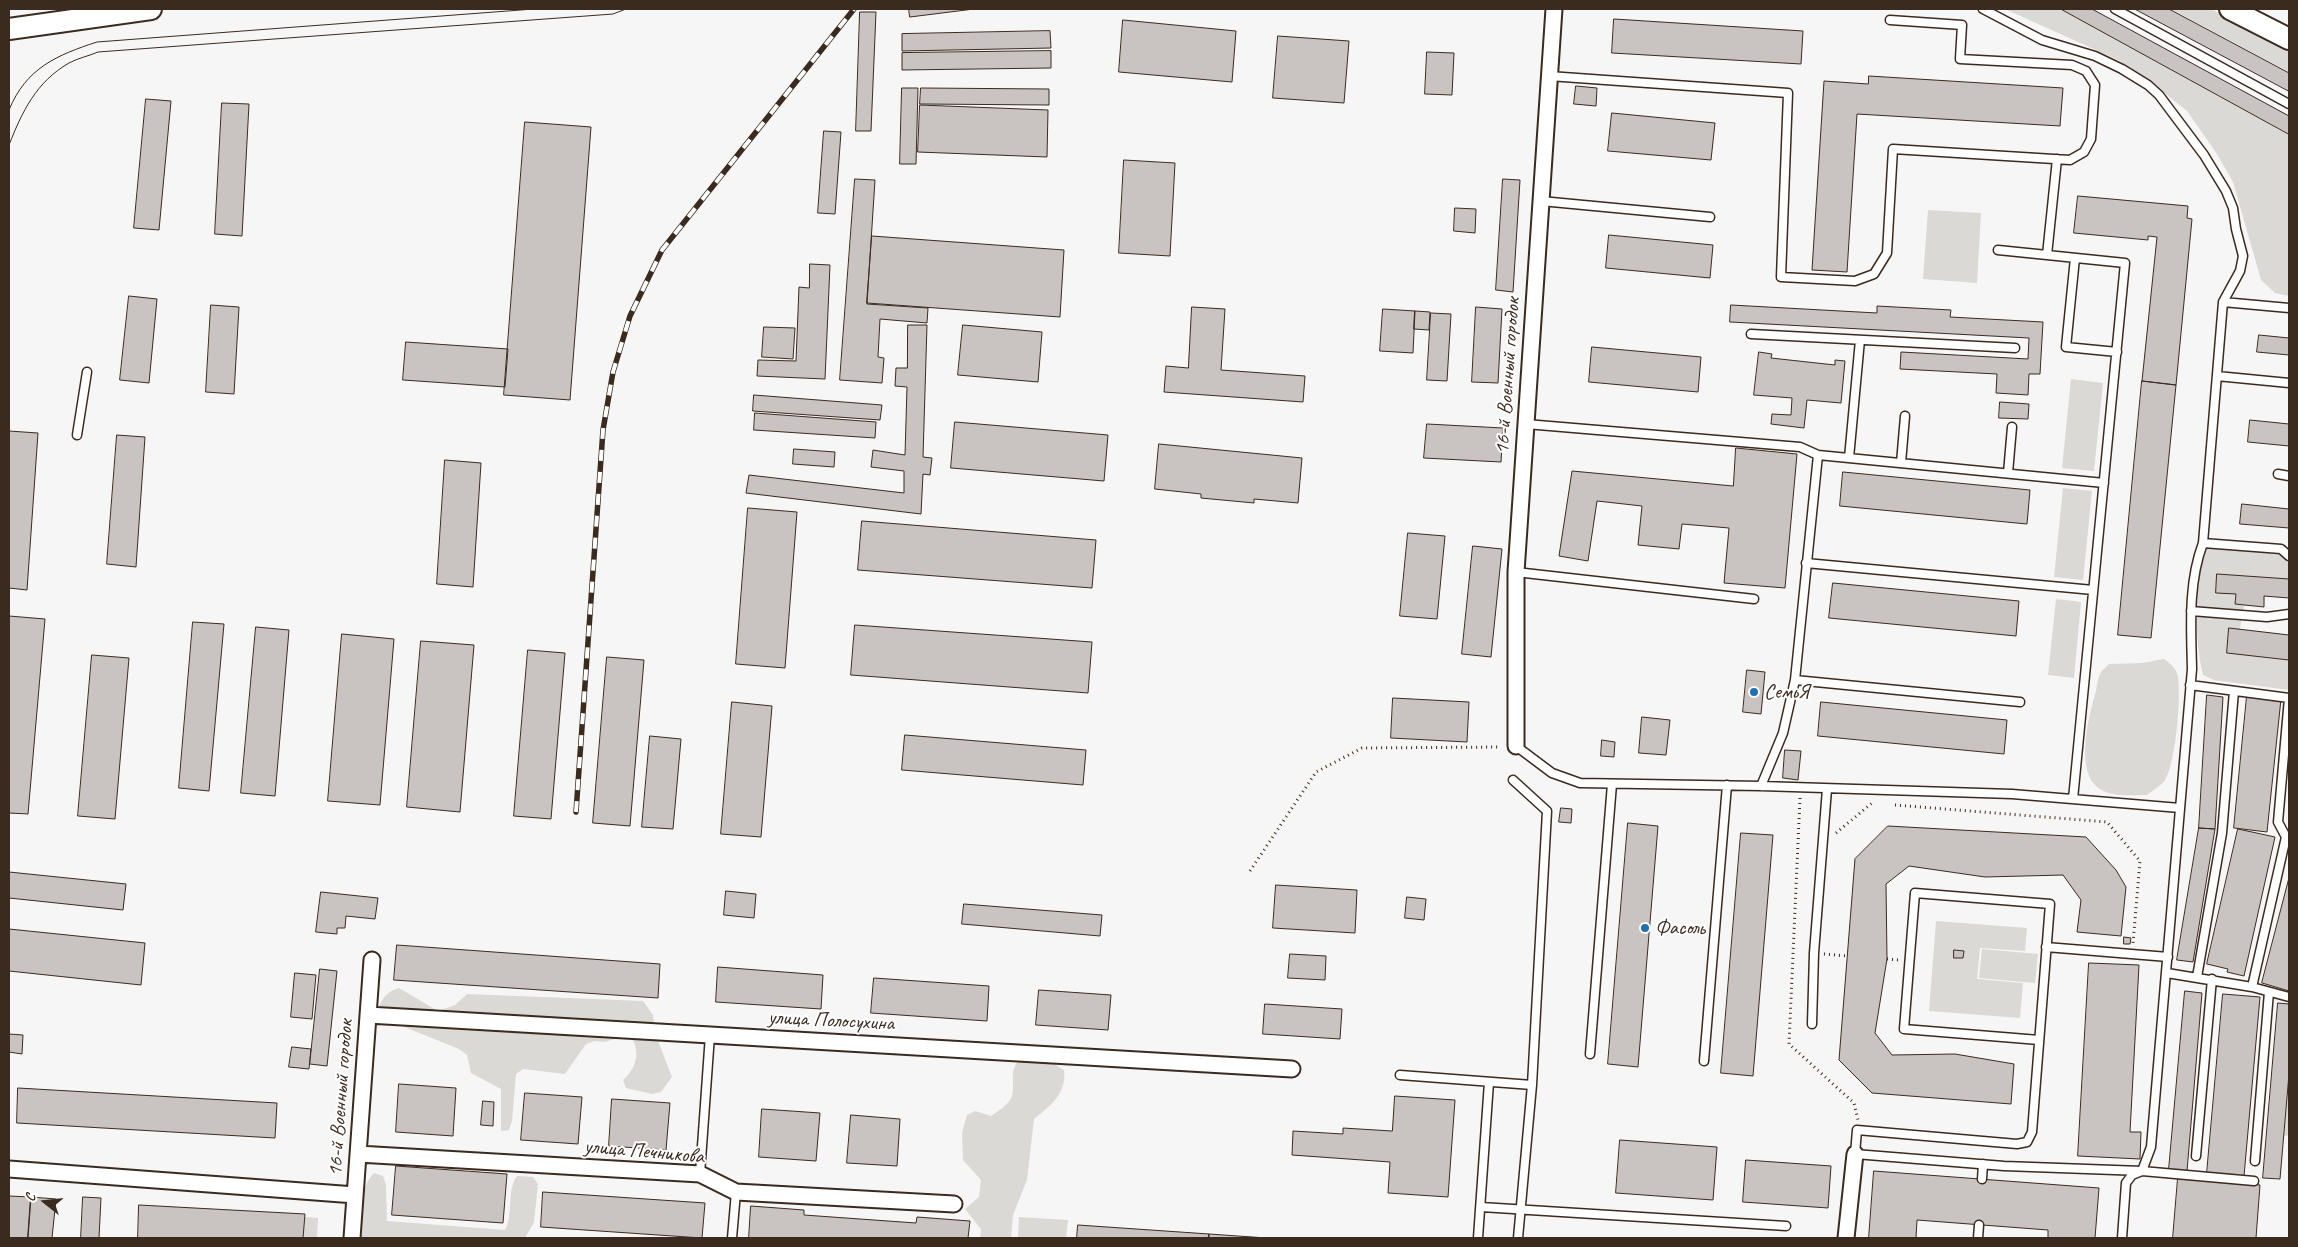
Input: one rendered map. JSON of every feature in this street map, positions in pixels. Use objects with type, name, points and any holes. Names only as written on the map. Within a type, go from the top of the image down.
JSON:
[{"type":"main road","points":[[9,29],[151,9]]},
{"type":"main road","points":[[2230,9],[2289,39]]},
{"type":"street","name":"16-й Военный городок","points":[[1516,746],[1516,572],[1554,9]]},
{"type":"street","name":"16-й Военный городок","points":[[352,1238],[372,960]]},
{"type":"street","name":"улица Полосухина","points":[[368,1015],[1292,1069]]},
{"type":"street","name":"улица Печникова","points":[[358,1154],[700,1174],[736,1192],[954,1204]]},
{"type":"street","points":[[1846,1238],[1855,1154]]},
{"type":"street","points":[[9,1169],[355,1195]]},
{"type":"lane","points":[[1983,9],[2042,40],[2094,56],[2122,69],[2148,85],[2159,95],[2204,155],[2226,191],[2233,208],[2243,256],[2240,271],[2223,302],[2203,543],[2196,562],[2192,611],[2190,685],[2151,1147],[2142,1171],[2128,1178],[2126,1183],[2122,1238]]},
{"type":"lane","points":[[2115,9],[2289,104]]},
{"type":"lane","points":[[1549,76],[1788,92],[1780,277],[1855,281],[1874,274],[1887,253],[1893,149],[2070,160],[2084,152],[2091,139],[2094,84],[2086,71],[2072,65],[1960,59],[1962,24],[1890,20]]},
{"type":"lane","points":[[2048,255],[2057,159]]},
{"type":"lane","points":[[1541,201],[1710,217]]},
{"type":"lane","points":[[1998,250],[2125,263],[2073,799]]},
{"type":"lane","points":[[2074,258],[2066,347],[2117,352]]},
{"type":"lane","points":[[2223,302],[2289,308]]},
{"type":"lane","points":[[1751,334],[2015,348]]},
{"type":"lane","points":[[1849,458],[1860,340]]},
{"type":"lane","points":[[77,435],[87,372]]},
{"type":"lane","points":[[2217,376],[2289,383]]},
{"type":"lane","points":[[1901,463],[1905,416]]},
{"type":"lane","points":[[1526,424],[1800,448],[1818,455],[2104,483]]},
{"type":"lane","points":[[2008,474],[2012,427]]},
{"type":"lane","points":[[1761,786],[1783,733],[1795,680],[1818,455]]},
{"type":"lane","points":[[2278,474],[2289,476]]},
{"type":"lane","points":[[2203,543],[2281,549],[2289,556]]},
{"type":"lane","points":[[1806,562],[2094,590]]},
{"type":"lane","points":[[1516,572],[1754,599]]},
{"type":"lane","points":[[2192,611],[2268,617],[2289,614]]},
{"type":"lane","points":[[1795,680],[2020,702]]},
{"type":"lane","points":[[2190,685],[2289,698],[2278,822],[2286,837],[2252,987]]},
{"type":"lane","points":[[2197,976],[2222,833],[2234,691]]},
{"type":"lane","points":[[1516,746],[1552,773],[1580,783],[1727,785],[2012,794],[2180,808]]},
{"type":"lane","points":[[1513,780],[1547,811],[1532,1085],[1518,1238]]},
{"type":"lane","points":[[1590,1054],[1612,784]]},
{"type":"lane","points":[[1704,1061],[1727,785]]},
{"type":"lane","points":[[1812,1024],[1814,953],[1827,789]]},
{"type":"lane","points":[[2038,1040],[1904,1029],[1915,893],[2050,904],[2032,1132],[2026,1142],[2017,1144],[1857,1130],[1855,1154],[1983,1164],[2142,1171],[2254,1181]]},
{"type":"lane","points":[[2046,947],[2168,957]]},
{"type":"lane","points":[[2167,973],[2197,976],[2252,987],[2289,997]]},
{"type":"lane","points":[[2196,1156],[2212,980]]},
{"type":"lane","points":[[2255,1161],[2269,992]]},
{"type":"lane","points":[[700,1174],[710,1035]]},
{"type":"lane","points":[[1400,1076],[1532,1085]]},
{"type":"lane","points":[[1478,1238],[1490,1082]]},
{"type":"lane","points":[[1982,1179],[1983,1164]]},
{"type":"lane","points":[[732,1238],[736,1192]]},
{"type":"lane","points":[[1481,1207],[1786,1226]]},
{"type":"lane","points":[[1978,1238],[1979,1225]]},
{"type":"path","points":[[1250,871],[1316,772],[1362,748],[1484,749],[1516,746]]},
{"type":"path","points":[[1823,844],[1872,803],[1881,803]]},
{"type":"path","points":[[1891,804],[2107,822],[2140,861],[2132,954]]},
{"type":"path","points":[[1814,953],[1847,956]]},
{"type":"shaded area","points":[[2005,9],[2061,9],[2289,134],[2289,296],[2275,293],[2261,280],[2233,182],[2217,154],[2187,111],[2146,78],[2118,60]]},
{"type":"shaded area","points":[[2171,9],[2211,9],[2289,49],[2289,72]]},
{"type":"shaded area","points":[[1928,210],[1981,213],[1977,283],[1923,279]]},
{"type":"shaded area","points":[[2071,379],[2103,383],[2094,471],[2062,468]]},
{"type":"shaded area","points":[[2063,488],[2092,491],[2083,580],[2054,577]]},
{"type":"shaded area","points":[[2207,548],[2279,554],[2289,563],[2289,598],[2265,596],[2264,607],[2244,605],[2240,629],[2289,635],[2289,690],[2214,680],[2203,675],[2198,645],[2197,614],[2203,552]]},
{"type":"shaded area","points":[[2056,599],[2081,602],[2074,678],[2048,675]]},
{"type":"shaded area","points":[[2164,659],[2176,671],[2179,687],[2177,730],[2169,771],[2165,780],[2147,795],[2120,795],[2106,792],[2095,785],[2089,776],[2085,753],[2090,713],[2100,674],[2109,664],[2142,663]]},
{"type":"shaded area","points":[[1936,921],[2027,928],[2025,951],[1980,948],[1977,979],[2023,983],[2020,1018],[1929,1011]]},
{"type":"shaded area","points":[[1982,949],[2038,954],[2035,983],[1979,978]]},
{"type":"shaded area","points":[[399,988],[438,1011],[455,1005],[467,994],[643,1001],[653,1015],[655,1033],[672,1077],[661,1092],[652,1094],[626,1088],[623,1080],[632,1070],[636,1059],[636,1047],[630,1035],[604,1042],[595,1041],[586,1044],[565,1074],[523,1069],[516,1074],[512,1121],[509,1130],[501,1131],[501,1089],[471,1073],[467,1055],[459,1049],[382,1018],[378,1011],[380,1003],[391,991]]},
{"type":"shaded area","points":[[1019,1060],[1048,1060],[1064,1070],[1063,1086],[1052,1104],[1034,1119],[1027,1180],[1013,1215],[1011,1238],[980,1238],[981,1229],[965,1209],[979,1197],[981,1180],[963,1160],[962,1133],[967,1115],[975,1111],[991,1116],[1008,1102],[1013,1091],[1014,1069]]},
{"type":"shaded area","points":[[2289,1074],[2289,1135],[2284,1136]]},
{"type":"shaded area","points":[[374,1173],[383,1176],[386,1185],[387,1221],[505,1230],[508,1223],[512,1189],[517,1176],[533,1177],[538,1184],[534,1222],[525,1238],[360,1238],[361,1204],[365,1187]]},
{"type":"shaded area","points":[[305,1217],[318,1218],[317,1238],[303,1238]]},
{"type":"shaded area","points":[[1019,1217],[1068,1220],[1066,1238],[1018,1238]]},
{"type":"building","points":[[909,9],[974,9],[910,17]]},
{"type":"building","points":[[2061,9],[2092,9],[2289,116],[2289,134]]},
{"type":"building","points":[[2135,9],[2169,9],[2289,73],[2289,91]]},
{"type":"building","points":[[860,12],[876,12],[871,131],[856,131]]},
{"type":"building","points":[[1614,19],[1803,31],[1801,64],[1612,53]]},
{"type":"building","points":[[1123,20],[1236,31],[1232,82],[1119,72]]},
{"type":"building","points":[[1050,31],[1051,48],[902,51],[902,34]]},
{"type":"building","points":[[1278,36],[1349,41],[1344,103],[1273,98]]},
{"type":"building","points":[[1051,51],[1051,68],[902,70],[902,53]]},
{"type":"building","points":[[1427,52],[1454,53],[1452,95],[1425,94]]},
{"type":"building","points":[[1869,76],[2063,88],[2060,126],[1857,114],[1847,272],[1812,270],[1824,81],[1868,84]]},
{"type":"building","points":[[1576,86],[1597,88],[1596,106],[1574,104]]},
{"type":"building","points":[[902,88],[918,88],[916,164],[900,164]]},
{"type":"building","points":[[921,88],[1049,89],[1049,105],[920,104]]},
{"type":"building","points":[[146,99],[171,101],[159,230],[134,228]]},
{"type":"building","points":[[222,103],[249,104],[242,236],[215,234]]},
{"type":"building","points":[[920,105],[1048,110],[1047,157],[918,152]]},
{"type":"building","points":[[1612,113],[1715,123],[1711,160],[1608,151]]},
{"type":"building","points":[[525,122],[591,127],[570,400],[504,395]]},
{"type":"building","points":[[824,131],[841,132],[835,214],[818,213]]},
{"type":"building","points":[[1124,160],[1175,163],[1170,256],[1119,253]]},
{"type":"building","points":[[855,179],[875,180],[867,304],[928,308],[927,323],[880,319],[878,357],[884,358],[882,383],[840,380]]},
{"type":"building","points":[[1503,179],[1520,180],[1513,292],[1496,290]]},
{"type":"building","points":[[2078,196],[2188,206],[2187,218],[2192,219],[2176,385],[2142,381],[2157,237],[2148,236],[2148,240],[2074,233]]},
{"type":"building","points":[[1455,208],[1476,209],[1475,233],[1454,231]]},
{"type":"building","points":[[1609,235],[1713,245],[1710,278],[1606,268]]},
{"type":"building","points":[[872,236],[1064,250],[1060,317],[867,303]]},
{"type":"building","points":[[810,264],[830,265],[825,379],[757,376],[758,360],[796,361],[799,287],[809,288]]},
{"type":"building","points":[[129,296],[157,299],[149,383],[120,380]]},
{"type":"building","points":[[211,305],[239,307],[234,394],[206,392]]},
{"type":"building","points":[[1731,305],[1877,313],[1877,306],[1951,310],[1950,317],[2043,322],[2040,374],[2029,374],[2028,395],[1996,393],[1997,374],[1900,369],[1901,352],[2028,359],[2029,338],[1730,322]]},
{"type":"building","points":[[1192,307],[1225,309],[1221,370],[1305,376],[1303,402],[1164,392],[1166,366],[1188,368]]},
{"type":"building","points":[[1476,307],[1502,309],[1498,383],[1472,382]]},
{"type":"building","points":[[1383,309],[1415,311],[1413,353],[1380,351]]},
{"type":"building","points":[[1415,311],[1430,312],[1429,330],[1414,329]]},
{"type":"building","points":[[1431,313],[1451,314],[1447,381],[1427,380]]},
{"type":"building","points":[[908,325],[927,325],[923,457],[932,458],[930,475],[923,474],[921,514],[746,493],[749,475],[904,493],[904,471],[871,467],[873,450],[905,455],[907,387],[895,386],[896,368],[907,368]]},
{"type":"building","points":[[963,325],[1042,332],[1038,382],[958,375]]},
{"type":"building","points":[[764,327],[795,328],[793,359],[762,357]]},
{"type":"building","points":[[2259,335],[2289,338],[2289,355],[2257,352]]},
{"type":"building","points":[[406,342],[508,349],[505,387],[403,380]]},
{"type":"building","points":[[1592,347],[1701,357],[1698,392],[1589,382]]},
{"type":"building","points":[[1759,352],[1772,354],[1771,358],[1835,365],[1835,360],[1845,361],[1841,403],[1807,400],[1804,428],[1771,424],[1772,414],[1791,415],[1792,398],[1754,395]]},
{"type":"building","points":[[2142,381],[2176,385],[2151,638],[2118,635]]},
{"type":"building","points":[[754,395],[882,405],[880,420],[753,411]]},
{"type":"building","points":[[2000,402],[2029,404],[2028,419],[1999,418]]},
{"type":"building","points":[[755,413],[876,422],[875,438],[754,430]]},
{"type":"building","points":[[2250,420],[2289,424],[2289,446],[2248,442]]},
{"type":"building","points":[[955,422],[1108,435],[1104,481],[951,468]]},
{"type":"building","points":[[1427,424],[1503,428],[1501,462],[1424,458]]},
{"type":"building","points":[[9,431],[38,433],[27,590],[9,588]]},
{"type":"building","points":[[117,435],[145,437],[136,567],[107,564]]},
{"type":"building","points":[[1159,444],[1302,458],[1298,503],[1254,499],[1254,503],[1201,498],[1201,494],[1155,489]]},
{"type":"building","points":[[1736,448],[1797,454],[1785,588],[1724,583],[1729,528],[1682,524],[1679,549],[1638,545],[1642,506],[1597,501],[1588,561],[1559,556],[1572,471],[1733,486]]},
{"type":"building","points":[[794,449],[835,452],[834,467],[793,464]]},
{"type":"building","points":[[445,460],[481,463],[473,587],[437,584]]},
{"type":"building","points":[[1843,472],[2030,490],[2027,524],[1840,506]]},
{"type":"building","points":[[2242,504],[2289,509],[2289,528],[2240,524]]},
{"type":"building","points":[[748,508],[797,512],[785,668],[736,664]]},
{"type":"building","points":[[862,521],[1096,540],[1092,588],[858,570]]},
{"type":"building","points":[[1408,533],[1445,536],[1437,619],[1400,616]]},
{"type":"building","points":[[1473,546],[1502,549],[1491,657],[1462,654]]},
{"type":"building","points":[[2217,574],[2289,579],[2289,598],[2264,596],[2264,607],[2235,604],[2236,594],[2216,593]]},
{"type":"building","points":[[1833,583],[2019,601],[2016,636],[1829,618]]},
{"type":"building","points":[[9,616],[45,619],[28,814],[9,813]]},
{"type":"building","points":[[193,622],[224,624],[209,791],[179,788]]},
{"type":"building","points":[[855,625],[1092,642],[1088,693],[851,675]]},
{"type":"building","points":[[256,627],[289,630],[275,796],[241,793]]},
{"type":"building","points":[[2229,628],[2289,635],[2289,660],[2227,653]]},
{"type":"building","points":[[342,634],[394,639],[380,805],[328,801]]},
{"type":"building","points":[[421,641],[474,645],[460,812],[407,807]]},
{"type":"building","points":[[528,650],[565,653],[551,819],[514,816]]},
{"type":"building","points":[[92,655],[129,658],[115,819],[78,816]]},
{"type":"building","points":[[607,657],[644,660],[630,826],[593,823]]},
{"type":"building","name":"СемьЯ","points":[[1747,670],[1765,672],[1761,714],[1743,712]]},
{"type":"building","points":[[2207,695],[2223,697],[2215,829],[2199,828]]},
{"type":"building","points":[[2247,696],[2281,699],[2267,832],[2234,828]]},
{"type":"building","points":[[1393,698],[1469,702],[1467,742],[1391,738]]},
{"type":"building","points":[[732,702],[772,706],[761,837],[721,834]]},
{"type":"building","points":[[1821,702],[2007,720],[2004,754],[1818,736]]},
{"type":"building","points":[[1642,717],[1670,720],[1666,755],[1639,753]]},
{"type":"building","points":[[905,735],[1086,750],[1083,785],[902,770]]},
{"type":"building","points":[[650,736],[681,739],[673,829],[642,827]]},
{"type":"building","points":[[1602,740],[1615,742],[1614,757],[1601,756]]},
{"type":"building","points":[[1785,750],[1801,751],[1798,780],[1783,778]]},
{"type":"building","points":[[1561,808],[1572,809],[1571,823],[1559,822]]},
{"type":"building","points":[[1628,823],[1658,826],[1638,1067],[1608,1064]]},
{"type":"building","points":[[1888,826],[2086,837],[2116,870],[2126,887],[2121,936],[2077,932],[2081,900],[2063,875],[1985,877],[1909,866],[1886,884],[1887,959],[1875,1033],[1892,1055],[1955,1054],[2014,1064],[2011,1104],[1872,1093],[1839,1060],[1855,859]]},
{"type":"building","points":[[2199,828],[2215,829],[2193,962],[2177,960]]},
{"type":"building","points":[[2238,829],[2275,837],[2244,976],[2227,972],[2228,969],[2207,964]]},
{"type":"building","points":[[1741,833],[1773,835],[1753,1076],[1721,1073]]},
{"type":"building","points":[[9,872],[126,884],[123,910],[9,898]]},
{"type":"building","points":[[2289,878],[2289,991],[2262,983]]},
{"type":"building","points":[[1276,885],[1357,890],[1355,933],[1273,928]]},
{"type":"building","points":[[726,891],[756,894],[754,918],[724,915]]},
{"type":"building","points":[[321,892],[378,898],[375,919],[346,916],[345,928],[337,928],[337,934],[316,932]]},
{"type":"building","points":[[1407,897],[1426,899],[1424,920],[1405,918]]},
{"type":"building","points":[[964,904],[1102,915],[1100,936],[962,924]]},
{"type":"building","points":[[9,929],[145,943],[141,985],[9,971]]},
{"type":"building","points":[[2124,937],[2131,938],[2130,944],[2124,944]]},
{"type":"building","points":[[397,945],[660,964],[658,998],[394,980]]},
{"type":"building","points":[[1954,950],[1964,951],[1963,958],[1954,958]]},
{"type":"building","points":[[1290,954],[1326,956],[1325,980],[1288,978]]},
{"type":"building","points":[[2089,963],[2139,965],[2130,1132],[2141,1132],[2140,1159],[2078,1156]]},
{"type":"building","points":[[718,967],[823,975],[821,1009],[716,1002]]},
{"type":"building","points":[[320,969],[337,971],[327,1066],[310,1064]]},
{"type":"building","points":[[295,973],[316,975],[312,1019],[291,1017]]},
{"type":"building","points":[[874,978],[989,986],[987,1021],[871,1013]]},
{"type":"building","points":[[1039,990],[1111,995],[1108,1030],[1036,1025]]},
{"type":"building","points":[[2185,991],[2202,993],[2187,1171],[2169,1169]]},
{"type":"building","points":[[2223,994],[2260,997],[2244,1176],[2207,1173]]},
{"type":"building","points":[[2278,1003],[2289,1004],[2289,1074],[2280,1179],[2263,1178]]},
{"type":"building","points":[[1265,1004],[1342,1009],[1340,1039],[1263,1034]]},
{"type":"building","points":[[9,1034],[23,1035],[22,1054],[9,1052]]},
{"type":"building","points":[[292,1047],[311,1049],[309,1069],[289,1067]]},
{"type":"building","points":[[399,1084],[456,1088],[453,1136],[396,1132]]},
{"type":"building","points":[[18,1088],[277,1103],[275,1138],[17,1123]]},
{"type":"building","points":[[525,1093],[582,1097],[578,1144],[521,1140]]},
{"type":"building","points":[[1395,1096],[1455,1100],[1448,1197],[1388,1193],[1390,1162],[1292,1155],[1293,1131],[1343,1134],[1343,1128],[1392,1131]]},
{"type":"building","points":[[612,1099],[670,1103],[666,1150],[609,1146]]},
{"type":"building","points":[[483,1101],[494,1102],[493,1126],[481,1125]]},
{"type":"building","points":[[762,1109],[820,1113],[816,1161],[759,1157]]},
{"type":"building","points":[[851,1115],[900,1119],[897,1166],[847,1163]]},
{"type":"building","points":[[1620,1140],[1717,1147],[1713,1200],[1616,1193]]},
{"type":"building","points":[[1746,1160],[1831,1166],[1828,1208],[1743,1202]]},
{"type":"building","points":[[396,1166],[507,1174],[503,1223],[392,1215]]},
{"type":"building","points":[[1874,1171],[2099,1188],[2095,1238],[2048,1238],[2048,1230],[1917,1220],[1916,1238],[1869,1238]]},
{"type":"building","points":[[2178,1178],[2260,1185],[2256,1238],[2173,1238]]},
{"type":"building","points":[[543,1192],[705,1203],[702,1238],[541,1227]]},
{"type":"building","points":[[9,1196],[31,1197],[28,1238],[9,1238]]},
{"type":"building","points":[[31,1197],[56,1199],[52,1238],[28,1238]]},
{"type":"building","points":[[83,1197],[101,1198],[99,1238],[81,1238]]},
{"type":"building","points":[[139,1205],[305,1214],[303,1238],[138,1238]]},
{"type":"building","points":[[751,1206],[804,1210],[804,1215],[916,1223],[917,1217],[970,1221],[968,1238],[749,1238]]},
{"type":"building","points":[[1078,1225],[1209,1234],[1209,1238],[1077,1238]]},
{"type":"building","points":[[1209,1234],[1267,1238],[1209,1238]]},
{"type":"tram line","points":[[9,110],[24,83],[44,65],[69,52],[97,42],[534,9]]},
{"type":"tram line","points":[[9,145],[25,110],[48,79],[69,63],[98,52],[613,14],[626,9]]},
{"type":"railway","points":[[576,812],[603,430],[613,372],[630,316],[662,250],[854,9]]},
{"type":"place","name":"СемьЯ","points":[[1754,692]]},
{"type":"place","name":"Фасоль","points":[[1645,928]]}]
